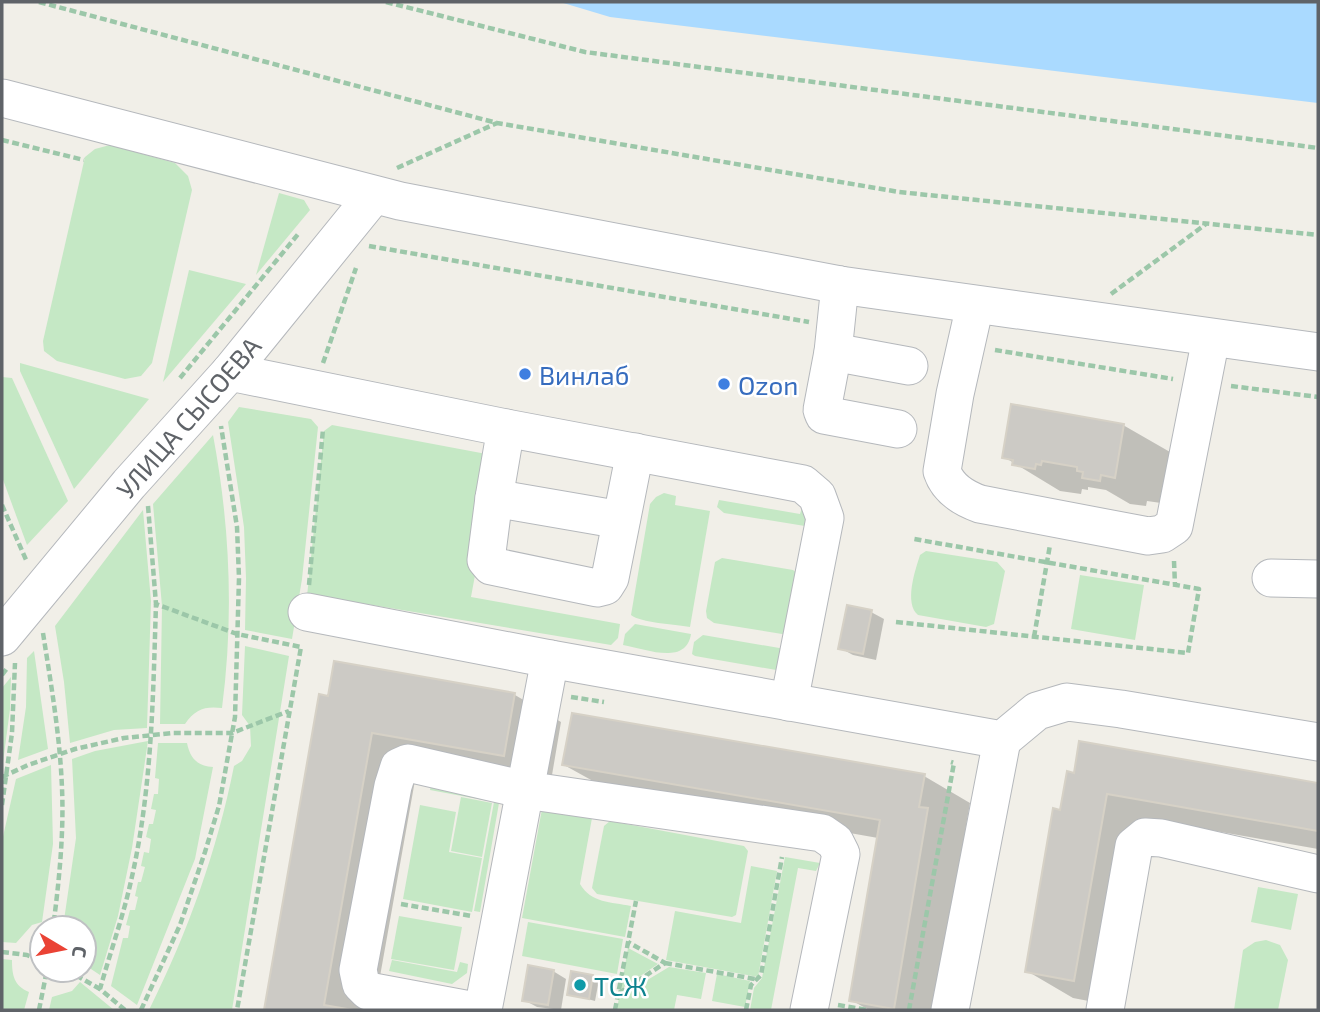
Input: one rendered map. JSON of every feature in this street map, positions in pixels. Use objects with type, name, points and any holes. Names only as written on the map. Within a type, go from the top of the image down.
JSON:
[{"type":"street","points":[[2,98],[840,285],[1318,352]]},
{"type":"street","name":"УЛИЦА СЫСОЕВА","points":[[17,638],[129,484],[230,372],[381,184]]},
{"type":"street","points":[[840,285],[822,410],[824,415],[898,429]]},
{"type":"street","points":[[975,305],[955,394],[942,471],[945,481],[966,499],[980,504],[1148,536],[1162,534],[1174,526],[1212,338]]},
{"type":"street","points":[[834,340],[909,366]]},
{"type":"street","points":[[230,372],[803,484],[817,496],[825,518],[789,702]]},
{"type":"street","points":[[506,428],[486,561],[491,566],[597,588],[605,586],[610,578],[635,452]]},
{"type":"street","points":[[494,498],[621,520]]},
{"type":"street","points":[[1270,578],[1318,579]]},
{"type":"street","points":[[307,612],[550,659],[1002,740]]},
{"type":"street","points":[[484,1010],[550,659]]},
{"type":"street","points":[[950,1010],[1002,740],[1037,711],[1067,702],[1318,742]]},
{"type":"street","points":[[470,1010],[368,991],[361,984],[358,970],[393,786],[399,767],[408,764],[525,790],[822,833],[835,842],[841,854],[809,1010]]},
{"type":"street","points":[[1105,1010],[1134,846],[1145,837],[1161,838],[1318,874]]},
{"type":"path","points":[[39,2],[497,124],[900,192],[1318,235]]},
{"type":"path","points":[[387,2],[585,52],[1318,148]]},
{"type":"path","points":[[381,184],[497,124]]},
{"type":"path","points":[[2,139],[83,160]]},
{"type":"path","points":[[1077,319],[1206,223]]},
{"type":"path","points":[[363,245],[834,340]]},
{"type":"path","points":[[314,389],[359,258]]},
{"type":"path","points":[[965,348],[982,348],[1202,383],[1318,397]]},
{"type":"path","points":[[141,1010],[180,925],[205,852],[219,807],[232,733],[239,578],[237,527],[220,423]]},
{"type":"path","points":[[307,612],[323,429]]},
{"type":"path","points":[[100,989],[131,881],[143,814],[152,735],[156,604],[148,501],[139,511]]},
{"type":"path","points":[[2,505],[27,562]]},
{"type":"path","points":[[1034,637],[1055,519]]},
{"type":"path","points":[[896,622],[1188,653],[1199,589],[914,539]]},
{"type":"path","points":[[156,604],[237,634],[301,647],[237,1010]]},
{"type":"path","points":[[17,638],[42,629],[62,789],[60,864],[55,914]]},
{"type":"path","points":[[2,675],[15,659],[12,733],[2,805]]},
{"type":"path","points":[[4,776],[59,754],[124,738],[232,733],[289,711]]},
{"type":"path","points":[[746,1010],[751,985],[761,975],[786,828]]},
{"type":"path","points":[[372,899],[500,921]]},
{"type":"path","points":[[615,1010],[636,901]]},
{"type":"path","points":[[628,942],[665,963],[756,979]]},
{"type":"path","points":[[2,952],[28,956]]},
{"type":"path","points":[[618,993],[665,963]]},
{"type":"path","points":[[39,1010],[44,984]]},
{"type":"path","points":[[91,984],[125,1010]]},
{"type":"green space","points":[[110,145],[175,163],[188,176],[192,190],[152,363],[141,376],[125,379],[57,361],[44,351],[43,341],[85,157],[95,149]]},
{"type":"green space","points":[[279,193],[304,200],[310,210],[256,275]]},
{"type":"green space","points":[[189,270],[246,284],[163,382]]},
{"type":"green space","points":[[20,363],[149,399],[74,489],[20,371]]},
{"type":"green space","points":[[2,377],[12,378],[68,501],[27,545],[2,477]]},
{"type":"green space","points":[[239,407],[311,419],[318,427],[302,579],[292,639],[245,630],[244,527],[228,422]]},
{"type":"green space","points":[[332,425],[497,456],[471,597],[620,624],[618,638],[611,645],[318,596],[306,606],[324,431]]},
{"type":"green space","points":[[213,435],[223,503],[228,571],[228,640],[222,708],[201,710],[185,724],[160,724],[162,606],[153,504]]},
{"type":"green space","points":[[664,493],[676,496],[675,505],[710,511],[690,627],[650,622],[631,615],[650,504]]},
{"type":"green space","points":[[719,500],[800,514],[803,504],[811,527],[724,513],[717,507]]},
{"type":"green space","points":[[143,510],[151,601],[147,728],[114,730],[70,743],[55,626]]},
{"type":"green space","points":[[926,551],[997,562],[1005,571],[994,624],[986,627],[918,615],[912,603],[912,586],[920,555]]},
{"type":"green space","points":[[722,558],[793,570],[797,573],[789,632],[782,634],[714,623],[707,618],[715,562]]},
{"type":"green space","points":[[1080,575],[1144,585],[1135,640],[1071,629]]},
{"type":"green space","points":[[635,624],[691,634],[688,644],[681,650],[673,653],[653,652],[623,645],[625,634]]},
{"type":"green space","points":[[703,635],[791,650],[782,671],[695,656],[692,654],[694,642]]},
{"type":"green space","points":[[245,646],[289,656],[232,1010],[149,1010],[200,891],[234,766],[242,761],[251,746],[250,726],[242,715]]},
{"type":"green space","points":[[34,651],[48,749],[18,760],[26,707],[27,658]]},
{"type":"green space","points":[[11,677],[10,709],[2,770],[2,688]]},
{"type":"green space","points":[[148,741],[132,848],[118,916],[100,975],[98,914],[65,914],[76,838],[72,759],[95,751]]},
{"type":"green space","points":[[158,743],[187,743],[195,760],[213,767],[195,859],[137,1005],[111,986],[123,938],[128,938],[130,926],[126,925],[130,910],[135,910],[138,882],[141,882],[145,867],[141,866],[144,852],[149,853],[151,839],[146,837],[156,810],[151,809],[154,794],[158,794],[159,779],[155,778]]},
{"type":"green space","points":[[51,765],[53,844],[43,914],[28,914],[28,930],[16,943],[2,942],[2,841],[16,779]]},
{"type":"green space","points":[[432,780],[499,803],[480,912],[474,911],[494,802],[430,790]]},
{"type":"green space","points":[[461,797],[492,803],[482,857],[451,851]]},
{"type":"green space","points":[[420,805],[456,812],[449,852],[482,858],[472,912],[403,899]]},
{"type":"green space","points":[[542,809],[592,818],[580,884],[596,898],[631,906],[625,937],[522,918]]},
{"type":"green space","points":[[610,821],[744,846],[748,851],[736,915],[732,917],[597,894],[592,888],[604,826]]},
{"type":"green space","points":[[785,857],[820,863],[816,871],[798,868],[771,1010],[750,1010],[754,988],[762,978]]},
{"type":"green space","points":[[751,866],[777,871],[758,977],[666,960],[675,911],[741,923]]},
{"type":"green space","points":[[1258,887],[1298,894],[1291,930],[1251,922]]},
{"type":"green space","points":[[399,916],[462,927],[454,970],[391,959]]},
{"type":"green space","points":[[528,922],[623,939],[617,974],[522,956]]},
{"type":"green space","points":[[1266,940],[1280,945],[1288,960],[1278,1010],[1234,1010],[1243,950],[1255,942]]},
{"type":"green space","points":[[628,948],[658,964],[621,989]]},
{"type":"green space","points":[[2,959],[12,960],[15,979],[20,987],[29,992],[24,1010],[2,1010]]},
{"type":"green space","points":[[392,960],[457,972],[460,962],[468,964],[467,973],[452,984],[389,971]]},
{"type":"green space","points":[[669,967],[706,973],[701,999],[677,995],[674,1010],[617,1010],[619,997]]},
{"type":"green space","points":[[717,974],[750,981],[745,1007],[712,1001]]},
{"type":"green space","points":[[78,984],[82,984],[114,1010],[49,1010],[52,997],[72,991]]},
{"type":"water","points":[[560,2],[1318,2],[1318,103],[610,17]]},
{"type":"building","points":[[1011,404],[1124,424],[1115,478],[1101,475],[1100,481],[1082,478],[1083,472],[1077,471],[1077,467],[1042,461],[1041,465],[1036,464],[1035,469],[1012,465],[1013,460],[1002,458]]},
{"type":"building","points":[[847,605],[872,610],[863,654],[838,649]]},
{"type":"building","points":[[334,661],[515,693],[504,756],[372,733],[324,1005],[353,1010],[264,1010],[319,694],[328,696]]},
{"type":"building","points":[[572,713],[925,774],[919,807],[928,808],[894,1009],[849,1001],[880,820],[562,765]]},
{"type":"building","points":[[1079,741],[1318,783],[1318,831],[1107,794],[1074,981],[1025,972],[1053,808],[1060,810],[1067,771],[1074,773]]},
{"type":"building","points":[[528,965],[554,970],[548,1005],[522,1001]]},
{"type":"building","name":"ТСЖ","points":[[571,971],[593,975],[589,999],[567,995]]},
{"type":"place","name":"Винлаб","points":[[525,374]]},
{"type":"place","name":"Ozon","points":[[724,384]]},
{"type":"place","name":"ТСЖ","points":[[580,985]]}]
